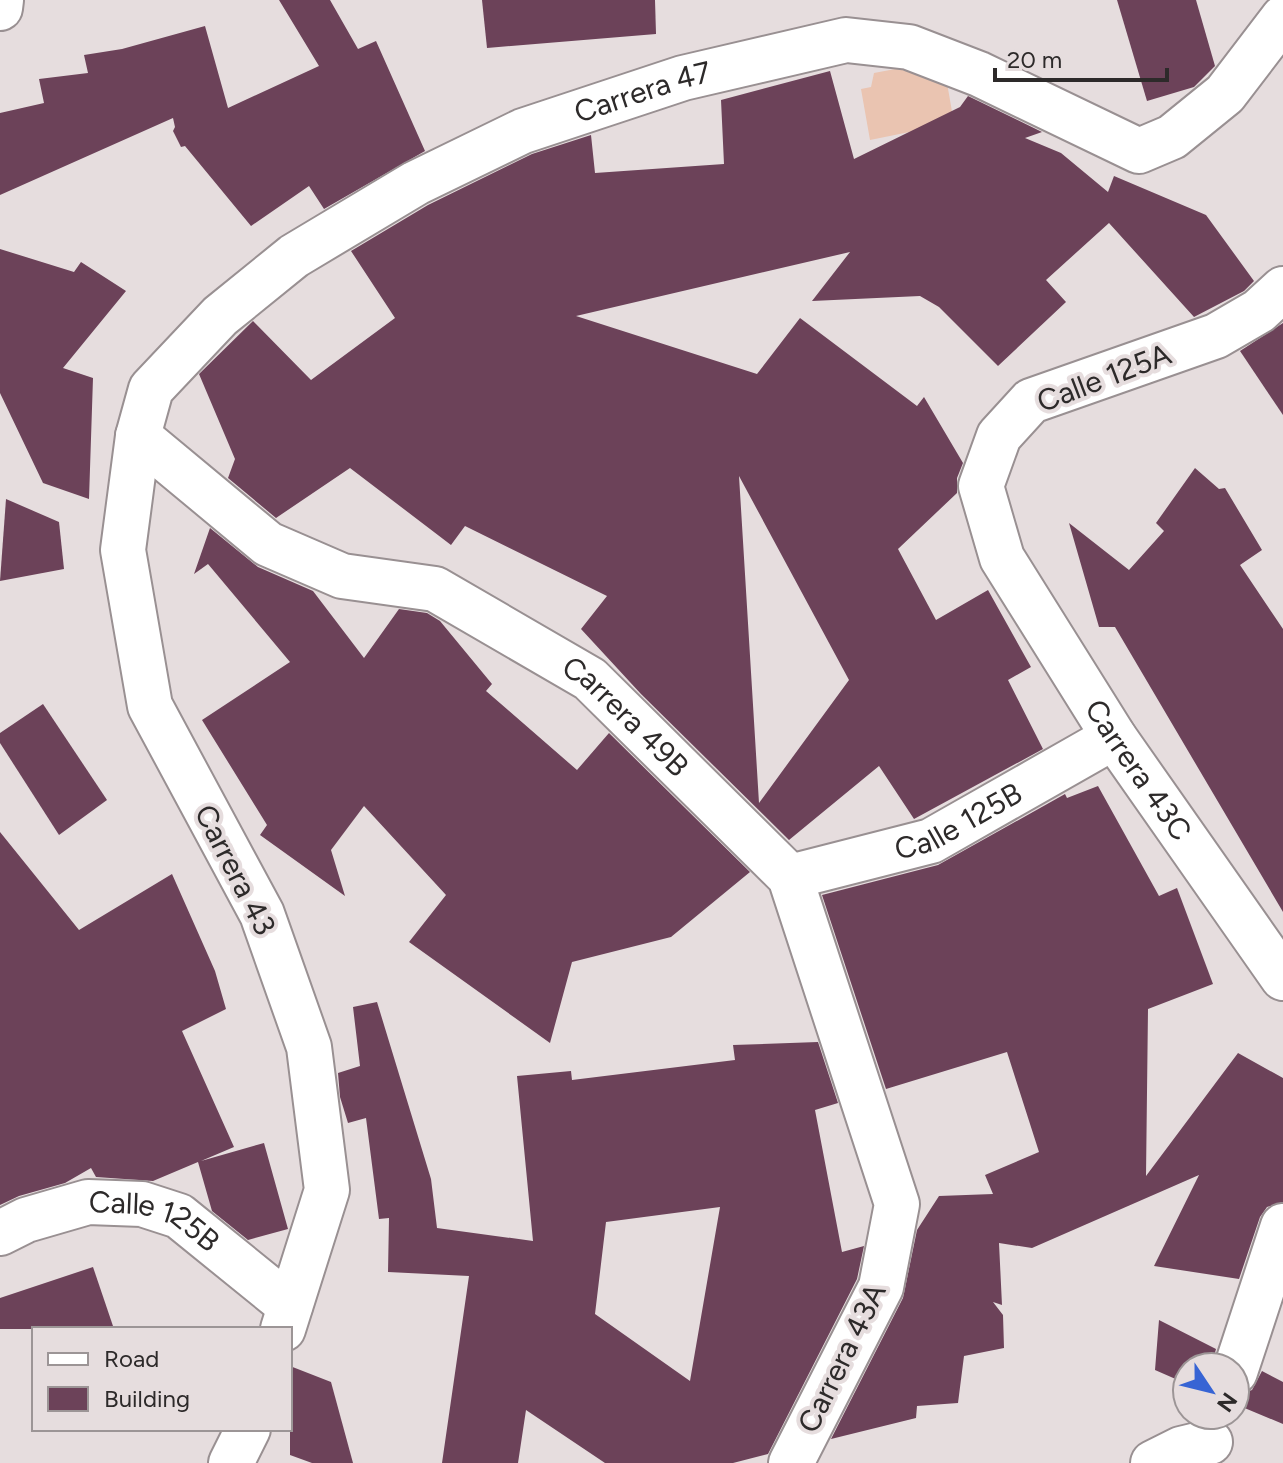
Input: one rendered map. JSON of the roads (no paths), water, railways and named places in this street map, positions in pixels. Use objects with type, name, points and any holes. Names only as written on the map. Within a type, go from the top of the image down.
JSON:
[{"type":"street","points":[[0,8],[1,0]]},
{"type":"street","name":"Carrera 47","points":[[138,436],[151,389],[220,316],[294,256],[416,183],[523,131],[683,78],[846,40],[909,47],[979,74],[1139,151],[1172,137],[1225,94],[1283,18]]},
{"type":"street","name":"Calle 125A","points":[[1002,558],[981,486],[999,436],[1031,401],[1216,336],[1259,311],[1283,289]]},
{"type":"street","name":"Carrera 49B","points":[[138,436],[268,544],[342,576],[435,589],[590,679],[790,877],[897,1204]]},
{"type":"street","name":"Carrera 43","points":[[138,436],[123,550],[150,706],[262,914],[309,1047],[327,1190],[287,1318]]},
{"type":"street","name":"Carrera 43C","points":[[1002,558],[1114,737],[1283,978]]},
{"type":"street","name":"Calle 125B","points":[[790,877],[931,841],[1114,737]]},
{"type":"street","name":"Calle 125B","points":[[0,1233],[26,1220],[88,1202],[142,1204],[179,1216],[287,1318]]},
{"type":"street","name":"Carrera 43A","points":[[791,1463],[881,1287],[897,1204]]},
{"type":"street","points":[[1242,1351],[1283,1226]]},
{"type":"street","points":[[231,1463],[247,1431]]},
{"type":"street","points":[[1153,1463],[1207,1440]]}]
